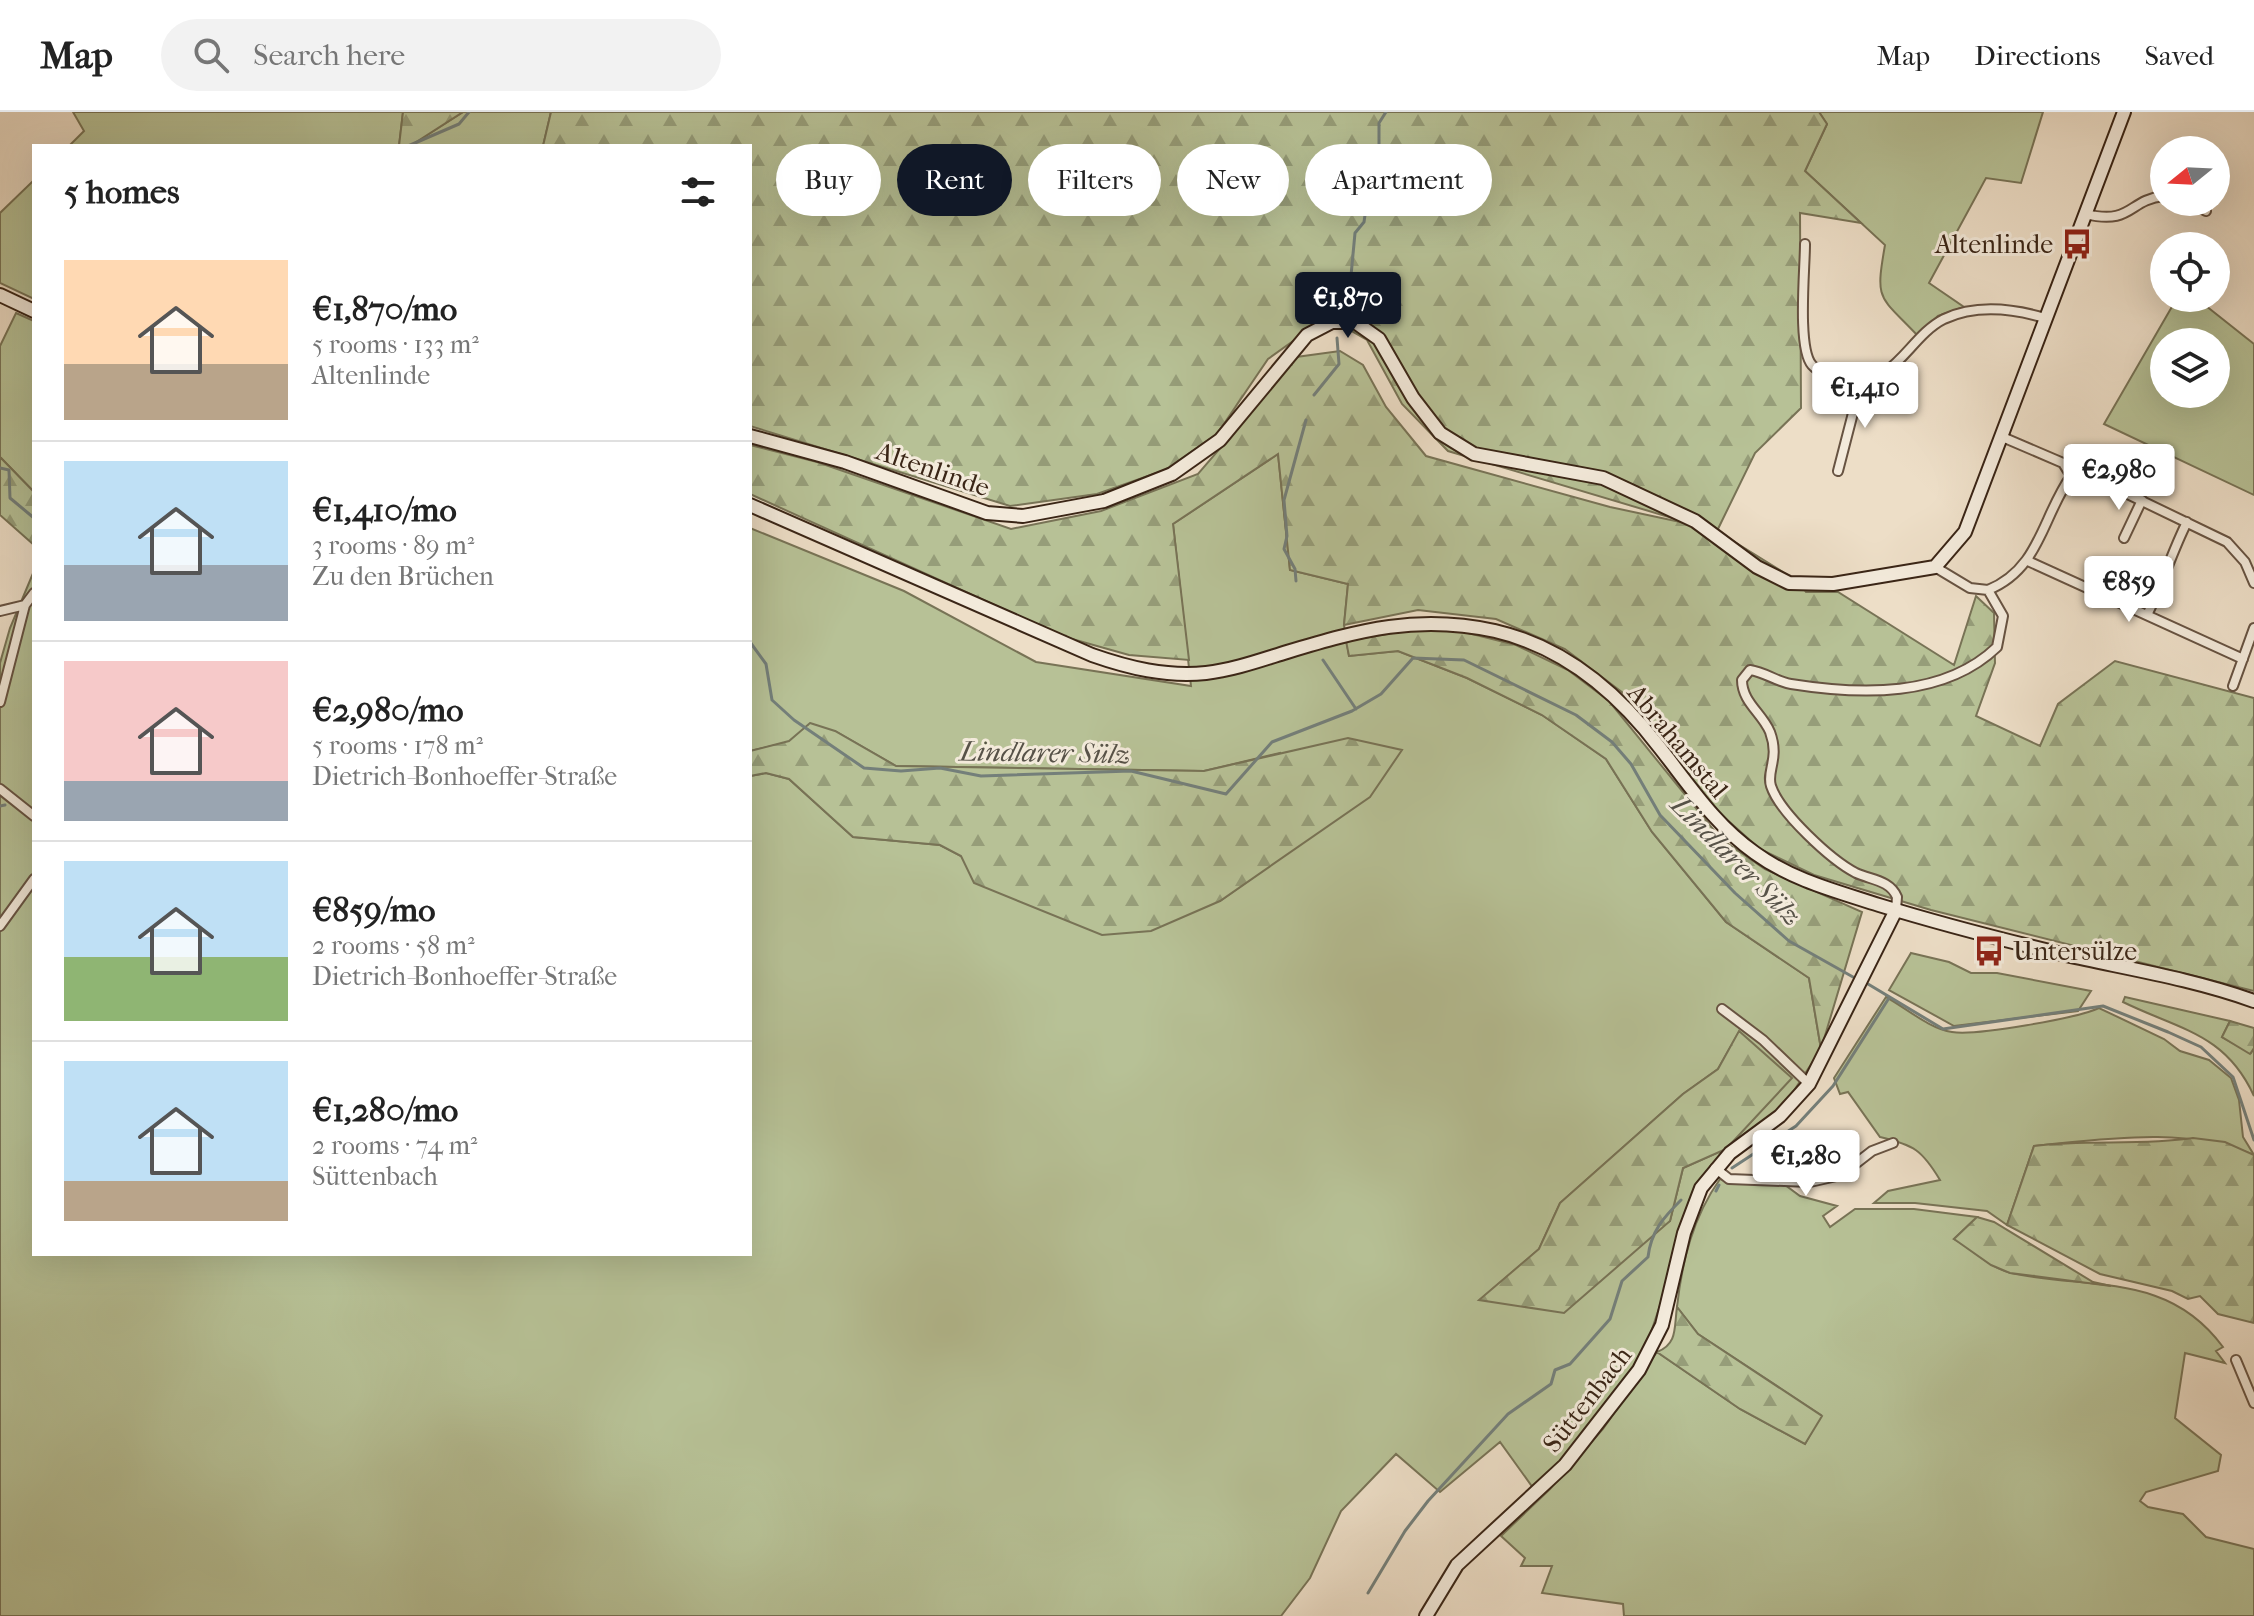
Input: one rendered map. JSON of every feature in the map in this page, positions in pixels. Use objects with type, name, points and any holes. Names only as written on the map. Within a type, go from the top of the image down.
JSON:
[{"type":"street","points":[[2124,112],[1965,532],[1935,567],[1970,588],[1988,590],[2008,580],[2035,553],[2058,494],[2071,476],[2086,474],[2227,542],[2245,562],[2254,583]]},
{"type":"street","points":[[2085,214],[2109,219],[2134,210],[2150,198]]},
{"type":"street","points":[[1805,244],[1804,350],[1808,359],[1827,376],[1861,382],[1892,367],[1941,320],[1969,310],[2002,310],[2045,318]]},
{"type":"street","points":[[0,295],[32,310]]},
{"type":"street","name":"Altenlinde","points":[[752,437],[845,462],[987,513],[1023,516],[1104,501],[1172,474],[1220,440],[1307,335],[1332,322],[1355,322],[1379,339],[1413,398],[1440,433],[1474,454],[1603,478],[1695,521],[1757,567],[1789,583],[1833,584],[1935,567]]},
{"type":"street","points":[[1838,471],[1861,382]]},
{"type":"street","points":[[2000,436],[2063,463],[2071,476]]},
{"type":"street","points":[[2124,538],[2142,500]]},
{"type":"street","name":"Abrahamstal","points":[[752,506],[1092,655],[1129,668],[1170,674],[1208,673],[1395,624],[1434,621],[1497,632],[1559,657],[1611,694],[1660,748],[1703,806],[1759,856],[1798,878],[1896,910],[2027,945],[2203,985],[2254,1001]]},
{"type":"street","points":[[2147,615],[2166,575],[2165,567],[2187,522]]},
{"type":"street","points":[[2028,561],[2243,659]]},
{"type":"street","points":[[1896,910],[1897,897],[1890,886],[1836,860],[1796,821],[1778,797],[1770,784],[1775,747],[1769,728],[1746,698],[1742,680],[1750,670],[1786,684],[1811,687],[1900,688],[1937,684],[1980,661],[1997,647],[2003,616],[1988,590]]},
{"type":"street","points":[[0,702],[25,605],[32,596]]},
{"type":"street","points":[[0,611],[25,605]]},
{"type":"street","points":[[2233,686],[2254,628]]},
{"type":"street","points":[[0,789],[32,814]]},
{"type":"street","points":[[0,926],[32,882]]},
{"type":"street","name":"Süttenbach","points":[[1426,1616],[1457,1565],[1565,1465],[1645,1361],[1662,1325],[1690,1214],[1715,1168],[1780,1116],[1809,1084],[1896,910]]},
{"type":"street","points":[[1722,1009],[1763,1040],[1809,1084]]},
{"type":"street","points":[[1715,1168],[1729,1179],[1810,1182],[1841,1175],[1872,1151],[1893,1143]]},
{"type":"street","points":[[2236,1360],[2254,1403]]},
{"type":"green space","points":[[73,112],[403,112],[399,144],[71,144],[84,131]]},
{"type":"green space","points":[[403,112],[463,112],[413,144],[399,144]]},
{"type":"green space","points":[[463,112],[551,112],[543,144],[413,144]]},
{"type":"green space","points":[[551,112],[1819,112],[1827,124],[1805,171],[1861,223],[1800,213],[1801,408],[1755,453],[1717,531],[1799,582],[1806,592],[1838,592],[1954,665],[1976,596],[1994,613],[1995,663],[1976,716],[2040,746],[2058,704],[2115,661],[2254,698],[2254,991],[1931,910],[1814,875],[1760,849],[1716,810],[1623,693],[1565,649],[1496,619],[1418,610],[1344,625],[1348,584],[1290,570],[1278,454],[1173,524],[1189,660],[1129,655],[1065,637],[752,495],[752,446],[817,462],[1011,529],[1101,511],[1198,474],[1248,416],[1289,358],[1340,351],[1363,365],[1386,407],[1426,456],[1610,507],[1699,526],[1448,451],[1402,404],[1367,340],[1327,317],[1268,359],[1217,434],[1165,470],[1097,494],[1010,506],[752,427],[752,144],[543,144]]},
{"type":"green space","points":[[1819,112],[2043,112],[2021,183],[1986,178],[1929,283],[1964,307],[1938,316],[1917,335],[1883,296],[1880,277],[1885,245],[1805,171],[1827,124]]},
{"type":"green space","points":[[32,182],[32,298],[0,283],[0,213]]},
{"type":"green space","points":[[2169,312],[2214,312],[2254,344],[2254,495],[2104,424],[2150,345],[2150,408],[2230,408],[2230,328],[2160,328]]},
{"type":"green space","points":[[16,313],[32,320],[32,490],[0,457],[0,346]]},
{"type":"green space","points":[[1278,454],[1290,570],[1348,584],[1344,625],[1349,656],[1398,651],[1467,678],[1542,715],[1606,759],[1652,832],[1726,922],[1809,978],[1821,1049],[1784,1106],[1703,1177],[1638,1371],[1536,1492],[1500,1442],[1440,1492],[1396,1454],[1341,1511],[1310,1578],[1281,1616],[0,1616],[0,663],[10,628],[32,576],[32,1256],[752,1256],[752,776],[766,773],[789,779],[853,837],[940,845],[961,856],[1220,901],[1286,854],[1280,753],[1204,771],[896,766],[835,731],[752,751],[752,529],[904,591],[1036,662],[1191,686],[1173,524]],"holes":[[[1739,1032],[1791,1078],[1726,1149],[1683,1168],[1670,1221],[1480,1300],[1539,1249],[1560,1203],[1683,1094],[1718,1069]]]},
{"type":"green space","points":[[0,457],[32,490],[32,543],[0,515]]},
{"type":"green space","points":[[1422,628],[1464,632],[1516,645],[1568,670],[1609,701],[1721,839],[1765,869],[1862,912],[1821,1049],[1809,978],[1726,922],[1652,832],[1606,759],[1542,715],[1467,678],[1398,651],[1349,656],[1346,641]]},
{"type":"green space","points":[[810,723],[835,731],[896,766],[1204,771],[1348,738],[1402,750],[1370,797],[1220,901],[1151,931],[1102,935],[974,883],[961,856],[940,845],[853,837],[789,779],[766,773],[752,776],[752,750],[789,741]]},
{"type":"green space","points":[[1911,953],[1949,962],[1971,973],[1997,973],[2091,991],[2078,1011],[1954,1026],[1889,990]]},
{"type":"green space","points":[[1886,997],[1927,1023],[1964,1033],[2071,1017],[2099,1008],[2164,1039],[2180,1051],[2209,1060],[2231,1078],[2239,1100],[2243,1137],[2254,1155],[2201,1140],[2174,1138],[2117,1138],[2034,1146],[2007,1225],[1987,1211],[1915,1203],[1874,1203],[1888,1191],[1940,1180],[1916,1150],[1880,1137],[1848,1092],[1840,1094],[1834,1078]]},
{"type":"green space","points":[[2125,997],[2230,1021],[2222,1037],[2251,1053],[2254,1048],[2254,1096],[2242,1075],[2215,1046],[2182,1027],[2123,1002]]},
{"type":"green space","points":[[2230,1021],[2254,1028],[2254,1048],[2250,1054],[2222,1037]]},
{"type":"green space","points":[[1739,1031],[1792,1078],[1726,1149],[1683,1168],[1670,1221],[1564,1313],[1479,1300],[1539,1249],[1560,1203],[1683,1094],[1718,1069]]},
{"type":"green space","points":[[2193,1138],[2225,1142],[2254,1155],[2254,1323],[2218,1314],[2200,1296],[2188,1299],[2172,1291],[2100,1274],[2007,1225],[2034,1146]]},
{"type":"green space","points":[[1720,1179],[1785,1185],[1800,1196],[1837,1206],[1823,1216],[1830,1227],[1855,1209],[1914,1209],[1977,1217],[1954,1239],[2003,1271],[2127,1288],[2178,1306],[2201,1323],[2223,1347],[2216,1351],[2225,1363],[2185,1353],[2175,1418],[2221,1455],[2218,1471],[2146,1492],[2140,1501],[2148,1507],[2183,1514],[2206,1537],[2254,1549],[2254,1616],[1624,1616],[1623,1604],[1542,1593],[1552,1566],[1521,1566],[1525,1558],[1501,1536],[1550,1489],[1603,1429],[1657,1352],[1740,1409],[1805,1444],[1821,1415],[1698,1334],[1677,1307],[1690,1240]]},
{"type":"green space","points":[[1977,1217],[1994,1222],[2093,1282],[2111,1286],[2010,1273],[1991,1265],[1954,1239]]},
{"type":"green space","points":[[1677,1307],[1698,1334],[1822,1416],[1805,1444],[1740,1409],[1657,1352],[1672,1340]]},
{"type":"waterway","points":[[413,144],[459,124],[469,112]]},
{"type":"waterway","points":[[1379,144],[1379,123],[1386,112]]},
{"type":"waterway","points":[[1344,306],[1349,297],[1355,233],[1365,216]]},
{"type":"waterway","points":[[1314,395],[1339,364],[1337,338]]},
{"type":"waterway","points":[[1296,581],[1295,569],[1284,549],[1287,536],[1284,500],[1306,420]]},
{"type":"waterway","name":"Lindlarer Sülz","points":[[0,468],[9,470],[10,498],[32,516]]},
{"type":"waterway","name":"Lindlarer Sülz","points":[[752,645],[766,664],[772,700],[794,720],[864,768],[901,771],[940,768],[981,776],[1131,771],[1226,794],[1272,742],[1352,711],[1381,694],[1413,658],[1464,660],[1576,715],[1612,742],[1631,764],[1660,815],[1735,893],[1789,941],[1853,977]]},
{"type":"waterway","points":[[1323,660],[1356,709]]},
{"type":"waterway","points":[[0,806],[5,805]]},
{"type":"waterway","name":"Lindlarer Sülz","points":[[1868,984],[1943,1029],[2103,1006],[2168,1032],[2201,1047],[2233,1077],[2254,1140]]},
{"type":"waterway","points":[[1732,1168],[1796,1126],[1833,1086],[1889,998]]},
{"type":"waterway","points":[[1716,1191],[1719,1185]]},
{"type":"waterway","points":[[1368,1593],[1405,1531],[1428,1501],[1508,1414],[1551,1384],[1555,1370],[1570,1364],[1610,1319],[1622,1281],[1648,1257],[1659,1225],[1681,1200]]},
{"type":"place","name":"Altenlinde","points":[[2077,244]]},
{"type":"place","name":"Untersülze","points":[[1989,951]]}]
